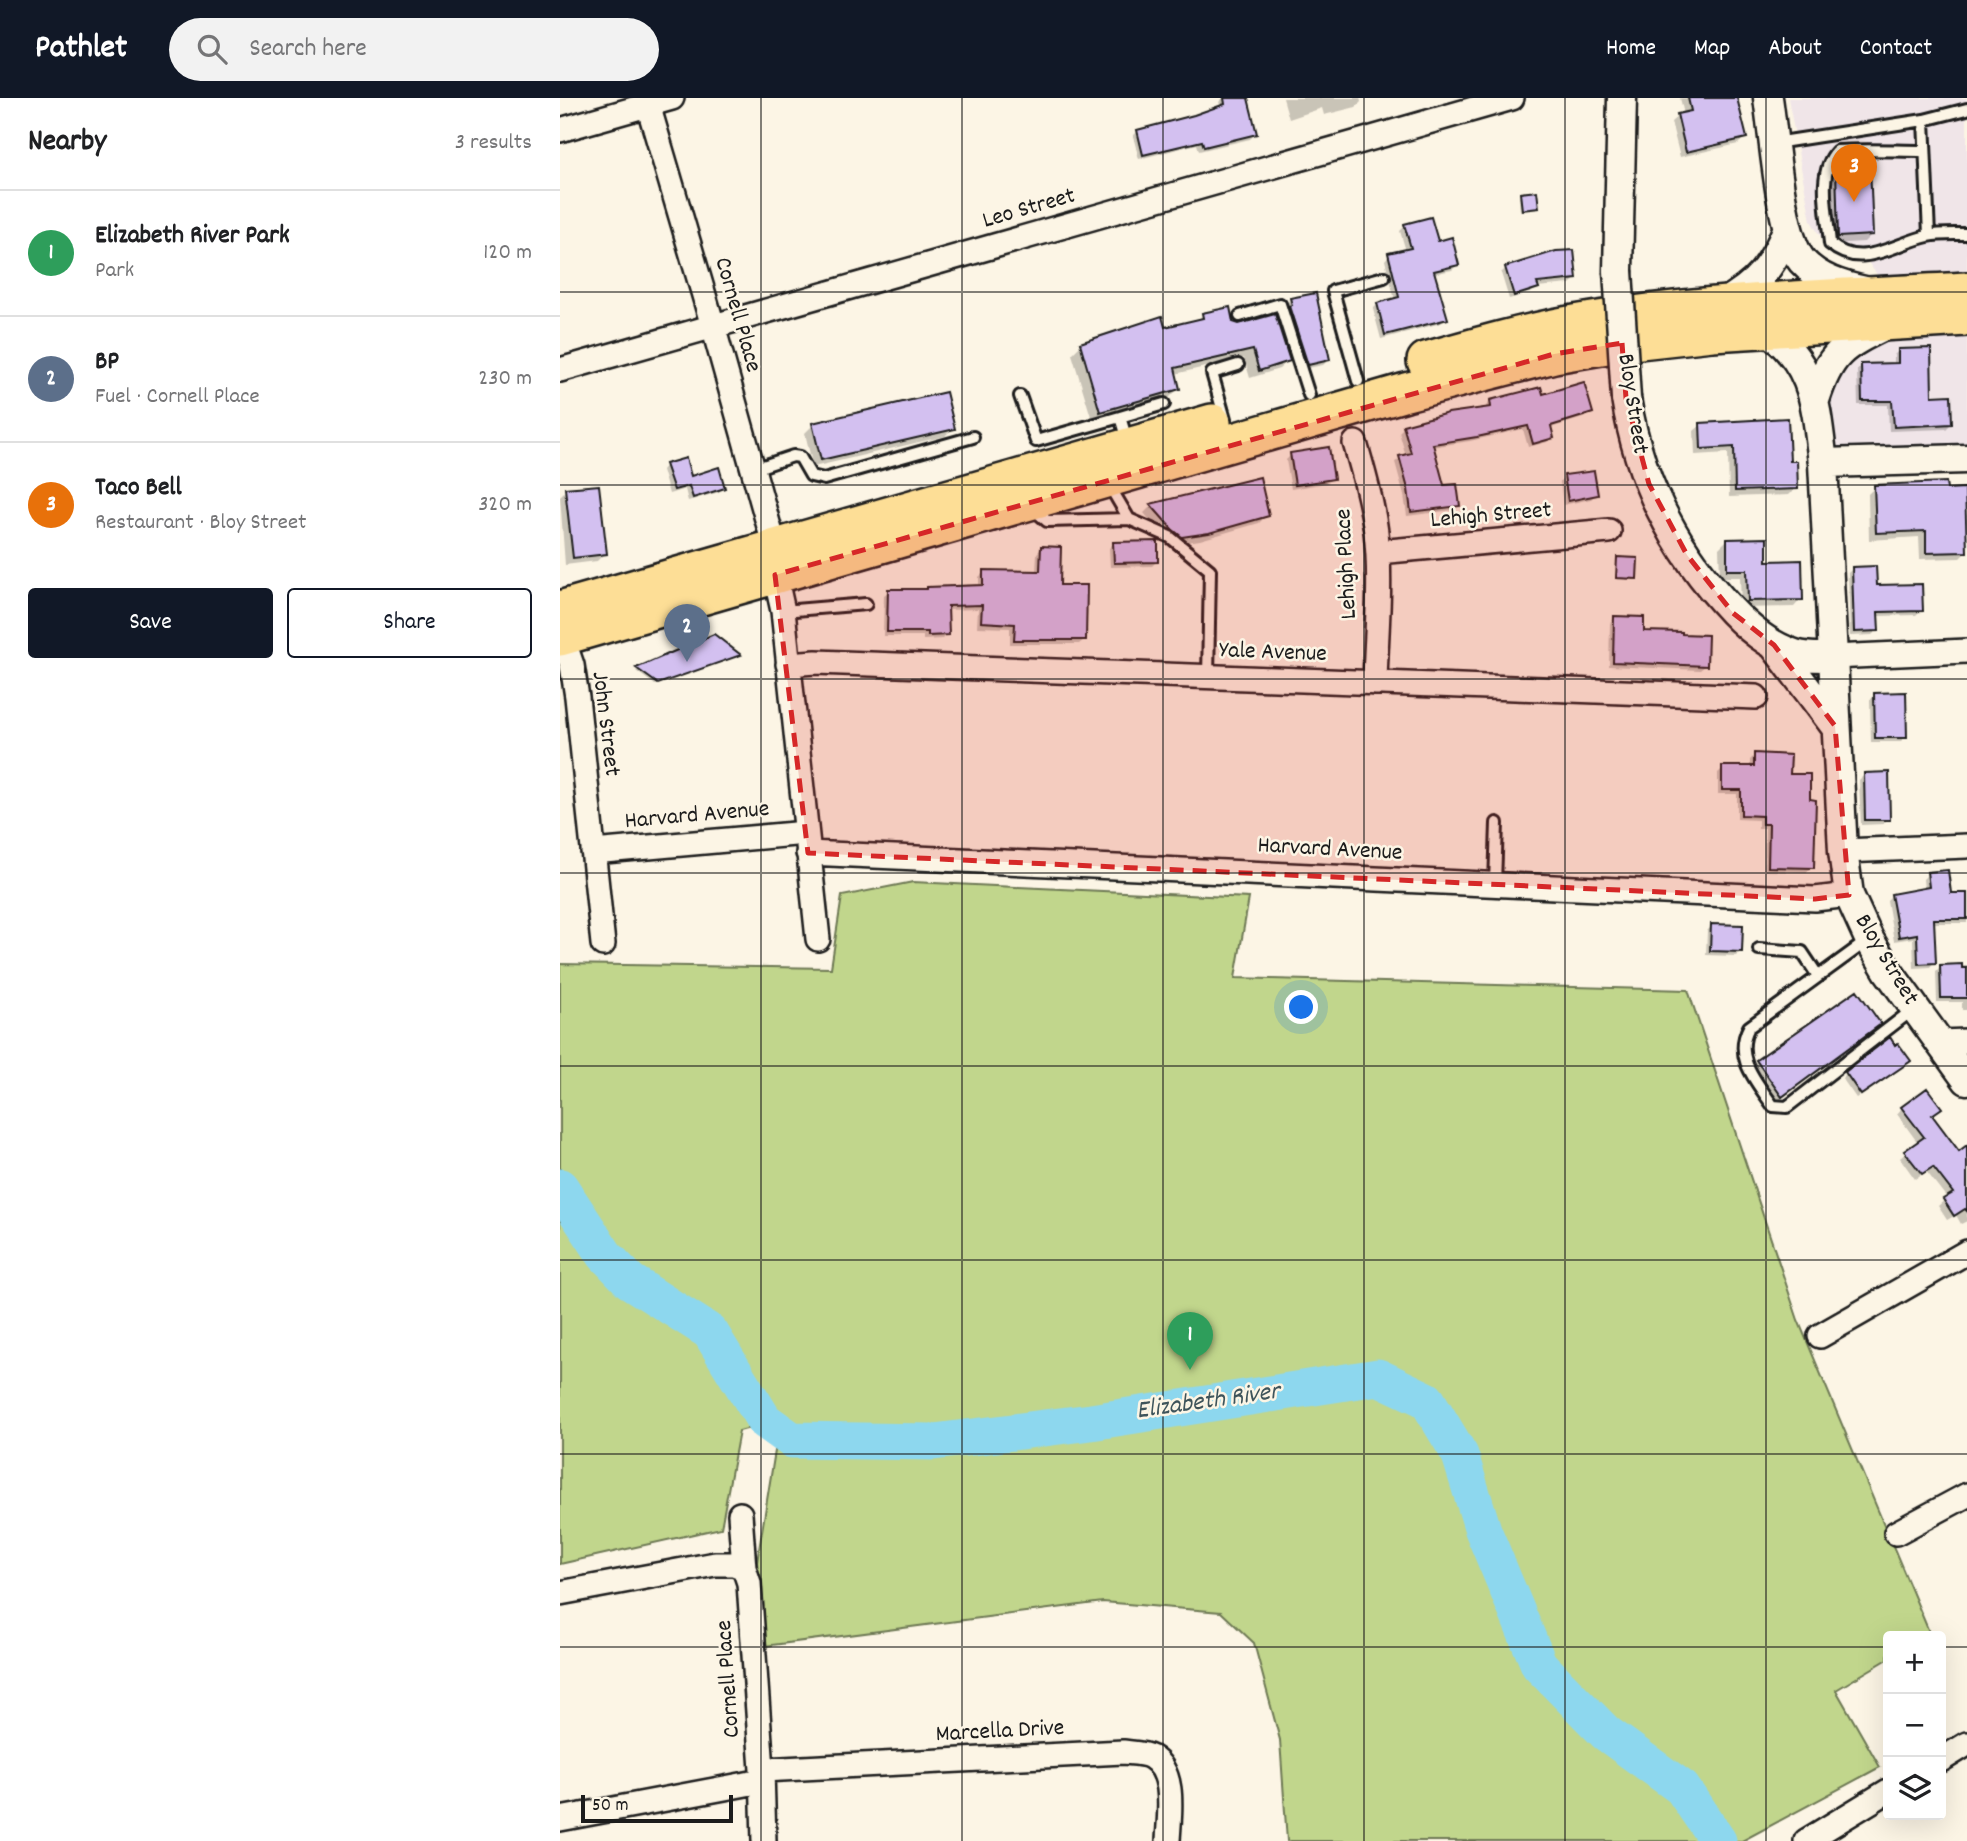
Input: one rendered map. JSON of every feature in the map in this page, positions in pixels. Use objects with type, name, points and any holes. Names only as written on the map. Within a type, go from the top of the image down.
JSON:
[{"type":"highway","points":[[562,618],[775,561],[1027,503],[1526,361],[1631,341],[1763,328],[1893,308],[1967,291]]},
{"type":"highway","points":[[775,561],[1041,456],[1125,431],[1225,419],[1490,343],[1550,329],[1723,304],[1893,308],[1967,317]]},
{"type":"street","points":[[560,130],[647,102],[672,98]]},
{"type":"street","name":"Leo Street","points":[[560,370],[1512,98]]},
{"type":"street","name":"Bloy Street","points":[[1622,98],[1618,271],[1626,398],[1641,463],[1658,507],[1671,531],[1702,577],[1733,613],[1774,645],[1804,656],[1832,657]]},
{"type":"street","points":[[1768,98],[1787,230],[1801,260],[1820,276],[1893,308]]},
{"type":"street","name":"Cornell Place","points":[[647,102],[754,469],[775,561],[783,611],[818,939]]},
{"type":"street","points":[[1723,304],[1761,278],[1775,257],[1787,230]]},
{"type":"street","name":"Bloy Street","points":[[1815,400],[1825,371],[1837,354],[1893,308]]},
{"type":"street","name":"Bloy Street","points":[[1763,328],[1786,344],[1797,359],[1815,400],[1823,463],[1835,726],[1843,852],[1849,895],[1869,939],[1888,971],[1967,1080]]},
{"type":"street","name":"Lehigh Place","points":[[1355,443],[1370,499],[1378,552],[1375,683]]},
{"type":"street","points":[[1823,463],[1967,458]]},
{"type":"street","name":"Lehigh Street","points":[[1378,552],[1609,531]]},
{"type":"street","name":"John Street","points":[[562,618],[575,682],[603,944]]},
{"type":"street","points":[[1774,645],[1835,726]]},
{"type":"street","points":[[1832,657],[1967,651]]},
{"type":"street","name":"Yale Avenue","points":[[789,664],[816,662],[1756,697]]},
{"type":"street","name":"Harvard Avenue","points":[[593,852],[807,843],[1495,884],[1815,899],[1849,895]]},
{"type":"street","points":[[1843,852],[1967,846]]},
{"type":"street","points":[[1939,1042],[1967,1041]]},
{"type":"street","points":[[1820,1336],[1967,1252]]},
{"type":"street","points":[[1896,1533],[1967,1495]]},
{"type":"street","name":"Cornell Place","points":[[740,1514],[744,1568],[748,1583],[764,1841]]},
{"type":"street","points":[[560,1593],[715,1564],[734,1564],[744,1568]]},
{"type":"street","points":[[1946,1757],[1967,1744]]},
{"type":"street","name":"Marcella Drive","points":[[560,1819],[762,1775],[1123,1752],[1150,1757],[1164,1771],[1169,1793],[1168,1841]]},
{"type":"street","points":[[1805,1841],[1883,1794]]},
{"type":"lane","points":[[1775,143],[1924,120],[1967,109]]},
{"type":"lane","points":[[1924,120],[1929,235]]},
{"type":"lane","points":[[1925,151],[1837,151],[1830,158],[1825,178],[1830,244],[1841,253],[1857,256],[1879,253],[1929,235],[1967,234]]},
{"type":"lane","points":[[1358,381],[1333,291],[1384,277]]},
{"type":"lane","points":[[1240,316],[1280,304],[1308,395]]},
{"type":"lane","points":[[1225,419],[1212,373],[1238,365]]},
{"type":"lane","points":[[1020,396],[1041,456]]},
{"type":"lane","points":[[1125,431],[1164,404]]},
{"type":"lane","points":[[754,469],[793,456],[800,457],[811,476],[824,479],[973,437]]},
{"type":"lane","points":[[1106,480],[1129,519]]},
{"type":"lane","points":[[1027,503],[1047,522],[1129,519],[1170,537],[1210,570],[1208,677]]},
{"type":"lane","points":[[783,611],[866,604]]},
{"type":"lane","points":[[1495,884],[1497,823]]},
{"type":"lane","points":[[1869,939],[1749,1027],[1742,1040],[1746,1065],[1773,1106],[1787,1107],[1915,1008]]},
{"type":"lane","points":[[1759,949],[1802,952],[1818,976]]},
{"type":"highlighted area","points":[[1622,343],[1626,398],[1649,484],[1687,555],[1733,613],[1774,645],[1835,726],[1849,895],[1815,899],[808,853],[775,575],[1554,354]]},
{"type":"shaded area","points":[[1788,98],[1967,98],[1967,291],[1892,295],[1867,261],[1831,254],[1811,221]]},
{"type":"shaded area","points":[[1967,317],[1967,457],[1823,463],[1821,380],[1837,354]]},
{"type":"green space","points":[[913,882],[1249,898],[1235,978],[1688,990],[1798,1320],[1929,1631],[1883,1631],[1883,1662],[1836,1690],[1880,1767],[1742,1841],[1287,1841],[1280,1740],[1254,1643],[1221,1612],[1103,1602],[764,1646],[757,1562],[780,1420],[739,1431],[721,1528],[560,1564],[560,964],[831,968],[842,896]]},
{"type":"building","points":[[1224,98],[1248,98],[1257,134],[1204,147],[1202,141],[1143,155],[1137,130],[1225,104]]},
{"type":"building","points":[[1688,98],[1737,98],[1747,138],[1686,152],[1677,114],[1691,111]]},
{"type":"building","points":[[1870,166],[1873,235],[1838,237],[1836,168]]},
{"type":"building","points":[[1537,191],[1539,208],[1522,210],[1520,193]]},
{"type":"building","points":[[1431,217],[1438,241],[1452,237],[1459,265],[1434,271],[1448,319],[1385,335],[1377,303],[1399,297],[1388,253],[1411,248],[1404,224]]},
{"type":"building","points":[[1574,250],[1577,279],[1537,283],[1539,288],[1514,296],[1505,267],[1556,251]]},
{"type":"building","points":[[1316,293],[1330,360],[1308,365],[1289,306],[1292,305],[1290,298]]},
{"type":"building","points":[[1230,307],[1233,322],[1239,324],[1275,314],[1290,361],[1259,371],[1253,350],[1175,368],[1180,389],[1100,412],[1080,343],[1162,316],[1165,327],[1203,318],[1202,313]]},
{"type":"building","points":[[1931,348],[1932,396],[1951,395],[1952,424],[1894,427],[1892,401],[1862,401],[1861,364],[1898,363],[1898,349]]},
{"type":"building","points":[[1584,382],[1593,413],[1551,426],[1554,438],[1533,444],[1528,426],[1433,444],[1444,485],[1457,484],[1460,506],[1411,512],[1399,456],[1411,453],[1403,425],[1448,413],[1491,407],[1490,400],[1541,387],[1543,394]]},
{"type":"building","points":[[946,392],[955,429],[821,460],[812,423]]},
{"type":"building","points":[[1788,418],[1790,461],[1797,461],[1798,489],[1735,491],[1734,447],[1701,449],[1700,423]]},
{"type":"building","points":[[1329,447],[1334,479],[1295,485],[1290,453]]},
{"type":"building","points":[[686,458],[691,476],[719,467],[725,488],[693,498],[689,486],[674,490],[665,464]]},
{"type":"building","points":[[1594,471],[1598,495],[1568,501],[1564,475]]},
{"type":"building","points":[[1260,477],[1269,516],[1209,533],[1182,537],[1150,504]]},
{"type":"building","points":[[1946,482],[1947,489],[1965,488],[1967,552],[1926,553],[1926,531],[1876,533],[1874,485]]},
{"type":"building","points":[[599,485],[607,554],[573,558],[565,488]]},
{"type":"building","points":[[1767,538],[1767,561],[1802,560],[1803,600],[1748,601],[1747,570],[1727,570],[1727,539]]},
{"type":"building","points":[[1158,541],[1158,562],[1114,563],[1113,542]]},
{"type":"building","points":[[1041,546],[1061,547],[1060,585],[1087,585],[1086,640],[1014,640],[1015,624],[981,622],[982,605],[948,606],[949,635],[887,632],[888,589],[983,585],[983,570],[1040,571]]},
{"type":"building","points":[[1617,557],[1638,558],[1637,579],[1616,578]]},
{"type":"building","points":[[1876,566],[1877,585],[1922,584],[1923,611],[1878,612],[1879,631],[1854,632],[1852,567]]},
{"type":"building","points":[[1614,616],[1644,617],[1644,631],[1708,635],[1707,666],[1613,662]]},
{"type":"building","points":[[714,634],[741,655],[658,684],[636,668]]},
{"type":"building","points":[[1906,692],[1907,738],[1875,738],[1874,693]]},
{"type":"building","points":[[1754,753],[1791,755],[1790,774],[1810,774],[1810,799],[1816,800],[1814,868],[1768,867],[1769,824],[1762,824],[1762,816],[1741,815],[1741,790],[1722,790],[1722,766],[1754,766]]},
{"type":"building","points":[[1889,772],[1890,820],[1865,820],[1864,773]]},
{"type":"building","points":[[1948,870],[1951,893],[1967,893],[1967,919],[1934,919],[1936,963],[1918,964],[1917,934],[1899,937],[1891,894],[1929,887],[1927,872]]},
{"type":"building","points":[[1711,924],[1743,925],[1742,952],[1710,951]]},
{"type":"building","points":[[1962,964],[1962,968],[1967,968],[1967,998],[1941,998],[1940,965]]},
{"type":"building","points":[[1857,990],[1881,1024],[1782,1097],[1756,1060]]},
{"type":"building","points":[[1890,1037],[1911,1061],[1861,1095],[1845,1072]]},
{"type":"building","points":[[1927,1088],[1942,1108],[1932,1115],[1959,1151],[1967,1145],[1967,1211],[1965,1209],[1954,1216],[1943,1199],[1953,1193],[1933,1167],[1922,1174],[1904,1151],[1924,1137],[1901,1107]]},
{"type":"waterway","name":"Elizabeth River","points":[[560,1187],[605,1255],[630,1281],[710,1332],[764,1420],[792,1440],[934,1442],[1091,1422],[1378,1377],[1427,1400],[1460,1455],[1483,1530],[1539,1665],[1606,1733],[1682,1788],[1718,1841]]},
{"type":"place","name":"Taco Bell","points":[[1854,202]]},
{"type":"place","name":"BP","points":[[687,662]]},
{"type":"place","name":"Elizabeth River Park","points":[[1190,1370]]}]
